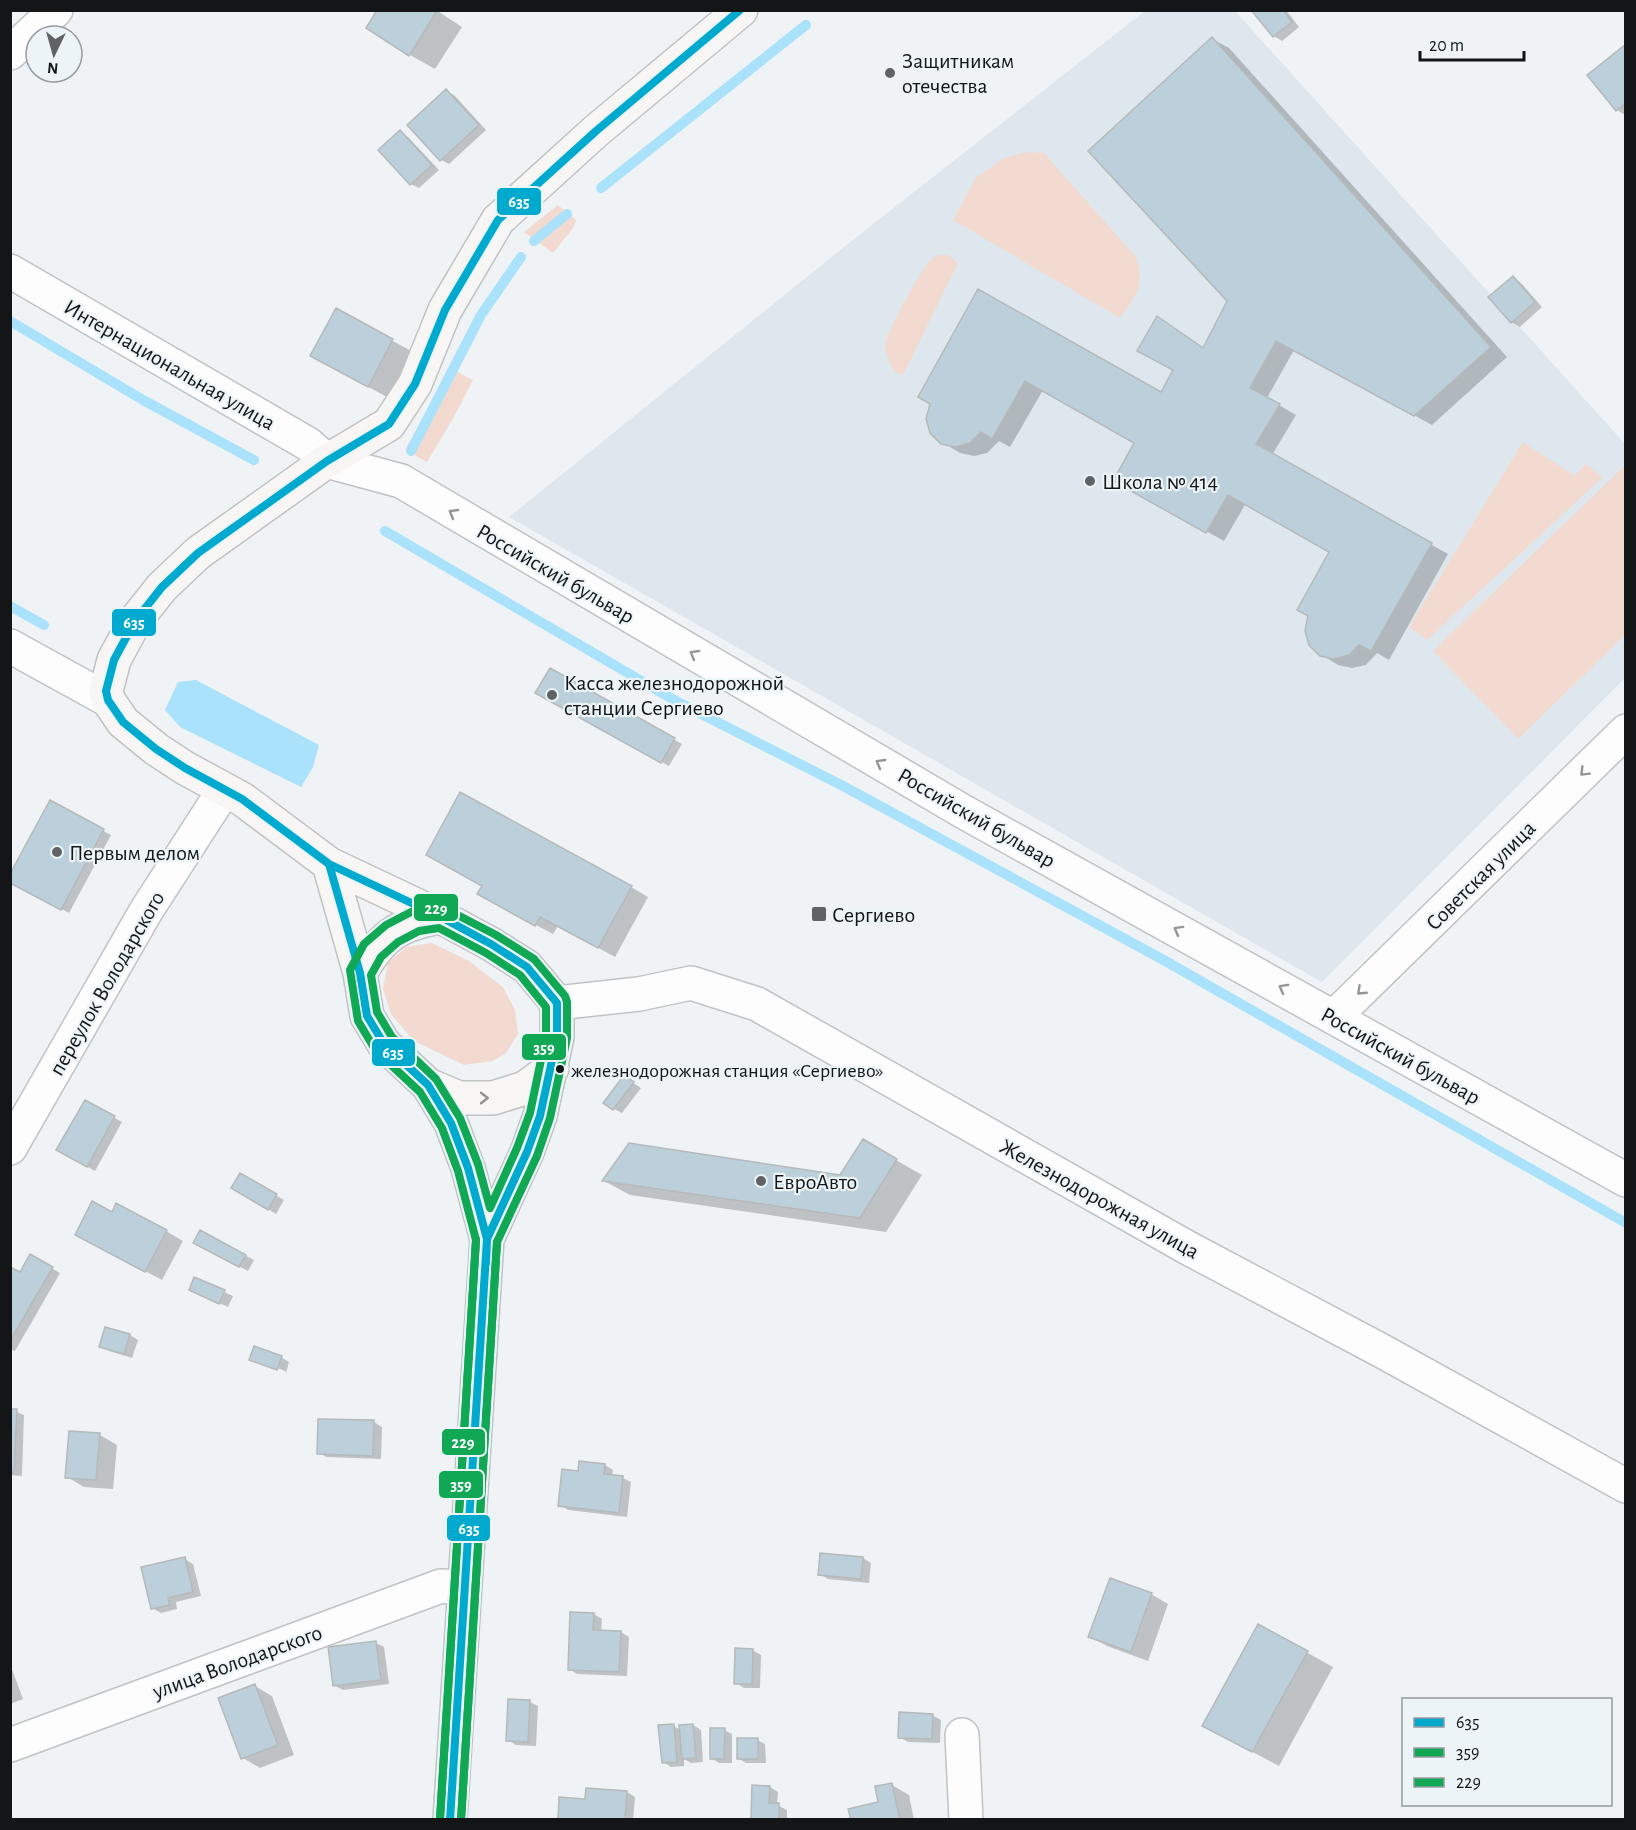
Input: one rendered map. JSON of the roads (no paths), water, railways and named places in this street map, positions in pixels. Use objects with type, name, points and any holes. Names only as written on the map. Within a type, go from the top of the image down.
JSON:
[{"type":"street","points":[[10,53],[56,10]]},
{"type":"street","points":[[115,711],[106,691],[114,660],[135,621],[162,587],[198,553],[327,462],[389,424],[416,384],[445,310],[498,220],[596,130],[741,10]]},
{"type":"street","name":"Интернациональная улица","points":[[10,270],[308,444],[327,462]]},
{"type":"street","name":"Российский бульвар","points":[[327,462],[401,481],[964,812],[1626,1180]]},
{"type":"street","points":[[10,646],[115,711],[156,749],[184,768],[242,799],[329,864],[441,917],[527,967],[557,1003],[557,1037],[540,1116],[527,1152],[487,1239]]},
{"type":"street","name":"Советская улица","points":[[1334,1017],[1626,731]]},
{"type":"street","name":"переулок Володарского","points":[[10,1148],[146,911],[224,790]]},
{"type":"street","points":[[329,864],[360,973],[368,1016],[384,1044],[428,1085],[451,1124],[468,1168],[487,1239],[450,1820]]},
{"type":"street","points":[[360,973],[374,951],[392,933],[416,921],[441,917]]},
{"type":"street","name":"Железнодорожная улица","points":[[557,1003],[639,994],[690,983],[757,1004],[1188,1248],[1626,1486]]},
{"type":"street","points":[[428,1085],[459,1098],[493,1098],[525,1088],[552,1068]]},
{"type":"street","name":"улица Володарского","points":[[10,1744],[441,1586],[464,1588]]},
{"type":"street","points":[[962,1735],[966,1820]]},
{"type":"water","points":[[196,680],[319,745],[313,767],[301,787],[180,727],[165,710],[178,682]]},
{"type":"waterway","points":[[601,188],[806,25]]},
{"type":"waterway","points":[[534,241],[567,214]]},
{"type":"waterway","points":[[411,451],[481,315],[521,257]]},
{"type":"waterway","points":[[10,321],[143,400],[254,460]]},
{"type":"waterway","points":[[385,531],[674,700],[845,787],[1160,958],[1626,1223]]},
{"type":"waterway","points":[[10,606],[44,625]]},
{"type":"place","name":"Защитникам отечества","points":[[890,73]]},
{"type":"place","name":"Школа № 414","points":[[1090,481]]},
{"type":"place","name":"Касса железнодорожной станции Сергиево","points":[[552,695]]},
{"type":"place","name":"Первым делом","points":[[57,852]]},
{"type":"place","name":"Сергиево","points":[[819,914]]},
{"type":"place","name":"железнодорожная станция «Сергиево»","points":[[560,1069]]},
{"type":"place","name":"ЕвроАвто","points":[[761,1181]]}]
